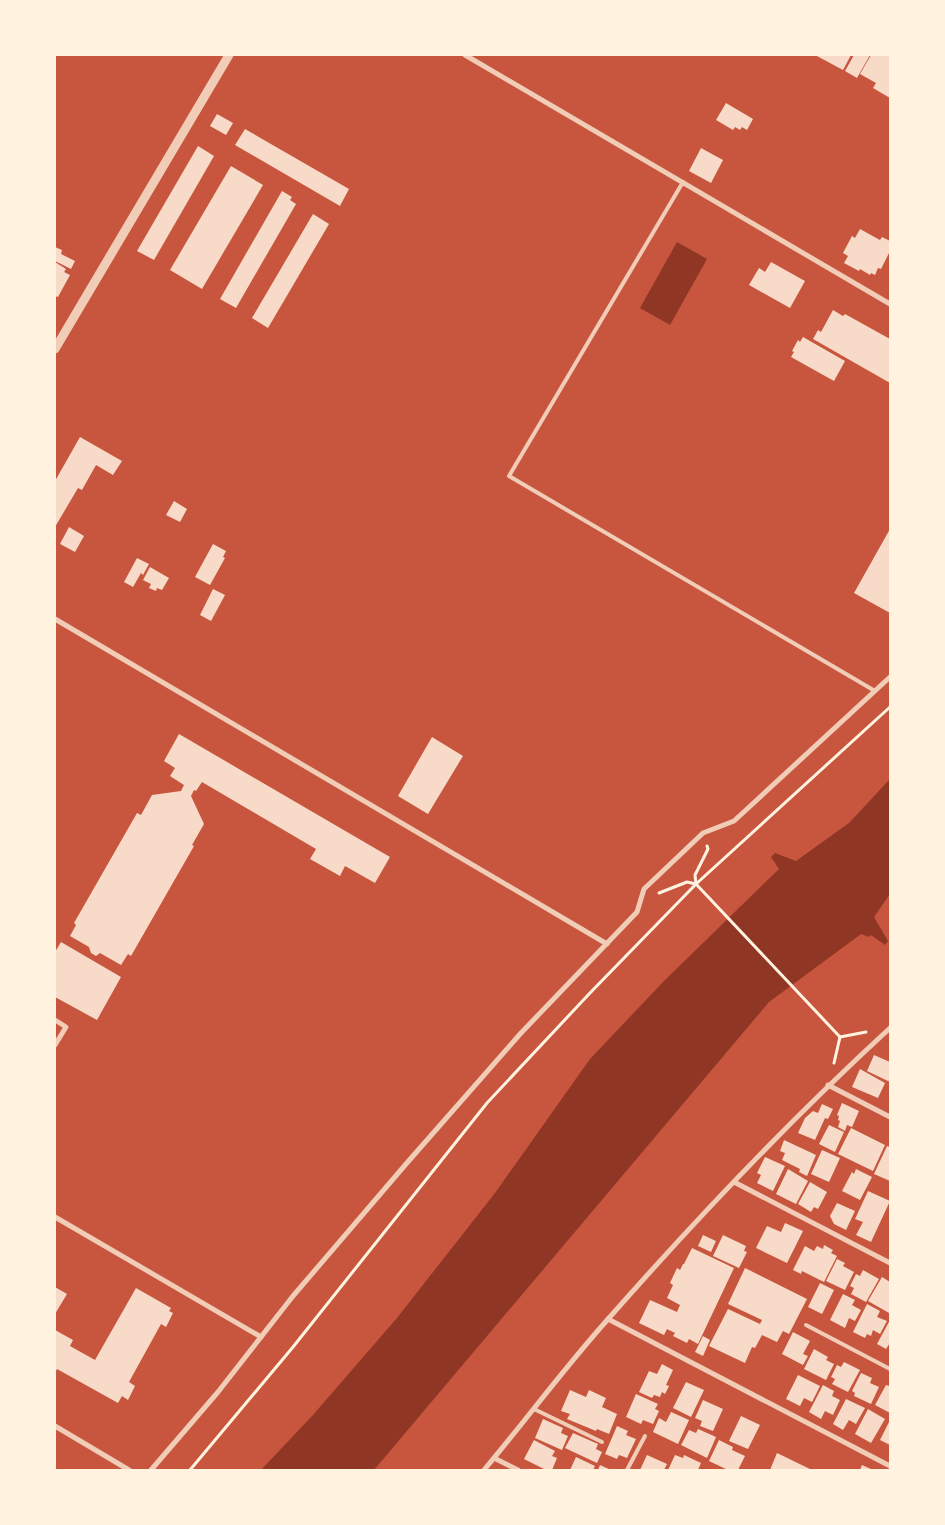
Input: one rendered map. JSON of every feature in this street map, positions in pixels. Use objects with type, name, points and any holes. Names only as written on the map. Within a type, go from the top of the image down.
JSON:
[{"type":"street","points":[[55,349],[229,55]]},
{"type":"street","points":[[465,55],[890,304]]},
{"type":"street","points":[[55,619],[606,944]]},
{"type":"street","points":[[151,1470],[218,1392],[293,1296],[406,1164],[521,1033],[637,912],[644,889],[703,833],[734,821],[890,677]]},
{"type":"street","points":[[55,1020],[66,1027],[55,1045]]},
{"type":"street","points":[[484,1470],[608,1319],[734,1182],[828,1085],[890,1028]]},
{"type":"street","points":[[828,1085],[890,1117]]},
{"type":"street","points":[[734,1182],[890,1264]]},
{"type":"street","points":[[55,1217],[260,1337]]},
{"type":"street","points":[[608,1319],[890,1466]]},
{"type":"street","points":[[55,1426],[130,1470]]},
{"type":"street","points":[[494,1458],[518,1470]]},
{"type":"lane","points":[[683,182],[509,476],[875,690]]},
{"type":"lane","points":[[806,1325],[890,1369]]},
{"type":"lane","points":[[534,1409],[602,1442]]},
{"type":"lane","points":[[627,1470],[644,1436]]},
{"type":"path","points":[[190,1470],[293,1347],[487,1103],[696,884],[890,707]]},
{"type":"path","points":[[696,884],[695,875],[708,848],[703,833]]},
{"type":"path","points":[[644,889],[658,893],[687,882],[696,884],[840,1037]]},
{"type":"path","points":[[840,1037],[871,1031]]},
{"type":"path","points":[[833,1064],[840,1037]]},
{"type":"shaded area","points":[[677,242],[707,259],[670,325],[640,308]]},
{"type":"shaded area","points":[[890,779],[890,894],[874,917],[888,941],[885,945],[871,935],[869,937],[861,934],[769,1002],[374,1470],[261,1470],[313,1415],[397,1318],[495,1193],[590,1059],[664,981],[779,869],[771,857],[775,853],[796,861],[849,823]]},
{"type":"building","points":[[815,55],[851,55],[843,70]]},
{"type":"building","points":[[854,55],[870,55],[857,78],[845,71]]},
{"type":"building","points":[[871,55],[890,55],[890,98],[873,88],[876,83],[860,74]]},
{"type":"building","points":[[726,103],[753,119],[747,130],[742,127],[740,130],[735,127],[733,130],[716,120]]},
{"type":"building","points":[[217,114],[233,123],[226,135],[210,126]]},
{"type":"building","points":[[245,129],[349,189],[340,206],[235,145]]},
{"type":"building","points":[[198,146],[214,156],[154,260],[137,251]]},
{"type":"building","points":[[701,148],[723,160],[711,183],[689,171]]},
{"type":"building","points":[[231,166],[263,185],[202,289],[170,270]]},
{"type":"building","points":[[282,191],[292,197],[290,200],[296,204],[236,308],[220,299]]},
{"type":"building","points":[[313,214],[329,224],[268,328],[252,318]]},
{"type":"building","points":[[860,229],[880,240],[882,237],[890,241],[890,251],[881,269],[878,268],[875,275],[871,273],[870,275],[860,269],[859,271],[844,263],[848,256],[843,253],[852,236],[855,238]]},
{"type":"building","points":[[55,247],[62,250],[61,254],[75,261],[71,269],[55,261]]},
{"type":"building","points":[[55,262],[66,269],[64,272],[70,275],[58,297],[55,296]]},
{"type":"building","points":[[771,262],[805,281],[790,308],[749,285],[759,268],[765,272]]},
{"type":"building","points":[[833,310],[843,316],[845,314],[890,339],[890,383],[813,339],[818,330],[821,332]]},
{"type":"building","points":[[803,337],[845,361],[834,381],[791,357],[798,340],[800,342]]},
{"type":"building","points":[[80,437],[122,461],[113,475],[96,465],[82,490],[78,488],[55,527],[55,481]]},
{"type":"building","points":[[174,501],[187,509],[180,522],[166,515]]},
{"type":"building","points":[[69,527],[84,536],[75,552],[60,544]]},
{"type":"building","points":[[890,529],[890,613],[854,593]]},
{"type":"building","points":[[213,544],[226,551],[223,557],[225,558],[210,585],[195,577]]},
{"type":"building","points":[[137,558],[149,564],[133,587],[124,582]]},
{"type":"building","points":[[150,567],[169,578],[162,590],[157,588],[156,591],[149,588],[151,584],[143,580]]},
{"type":"building","points":[[213,589],[225,595],[211,621],[200,615]]},
{"type":"building","points":[[179,734],[390,857],[375,883],[345,866],[340,876],[310,859],[316,849],[202,782],[191,796],[204,824],[192,845],[194,846],[131,956],[128,954],[121,965],[100,953],[96,956],[91,953],[89,947],[70,936],[76,925],[74,923],[137,813],[141,815],[152,795],[181,791],[184,785],[170,776],[175,768],[164,761]]},
{"type":"building","points":[[432,737],[463,756],[428,814],[398,796]]},
{"type":"building","points":[[61,942],[121,977],[97,1020],[55,997],[55,952]]},
{"type":"building","points":[[874,1055],[890,1062],[890,1082],[867,1071]]},
{"type":"building","points":[[860,1069],[885,1083],[878,1098],[852,1087]]},
{"type":"building","points":[[842,1103],[859,1111],[852,1127],[847,1125],[845,1131],[838,1127],[840,1121],[837,1115]]},
{"type":"building","points":[[822,1104],[833,1109],[828,1119],[825,1118],[815,1140],[798,1133],[805,1118],[813,1111],[818,1113]]},
{"type":"building","points":[[829,1125],[844,1132],[835,1152],[819,1144]]},
{"type":"building","points":[[851,1128],[885,1145],[873,1171],[838,1154]]},
{"type":"building","points":[[784,1140],[816,1155],[807,1176],[799,1172],[800,1169],[782,1160],[785,1153],[780,1151]]},
{"type":"building","points":[[887,1146],[890,1147],[890,1181],[874,1174]]},
{"type":"building","points":[[822,1150],[840,1158],[829,1182],[811,1174]]},
{"type":"building","points":[[765,1157],[785,1166],[773,1191],[757,1183],[761,1175],[757,1173]]},
{"type":"building","points":[[788,1169],[808,1181],[796,1204],[776,1194]]},
{"type":"building","points":[[856,1169],[872,1177],[860,1200],[842,1191],[852,1172],[854,1174]]},
{"type":"building","points":[[810,1182],[827,1192],[818,1209],[814,1207],[811,1212],[798,1204]]},
{"type":"building","points":[[868,1191],[890,1201],[871,1242],[856,1235],[863,1222],[855,1219]]},
{"type":"building","points":[[837,1203],[855,1211],[846,1230],[834,1224],[830,1216]]},
{"type":"building","points":[[785,1223],[803,1231],[787,1263],[756,1248],[767,1226],[781,1232]]},
{"type":"building","points":[[703,1235],[716,1241],[711,1252],[698,1246]]},
{"type":"building","points":[[723,1235],[746,1246],[744,1251],[747,1252],[739,1268],[713,1256]]},
{"type":"building","points":[[824,1245],[833,1250],[831,1253],[837,1256],[824,1282],[802,1271],[801,1274],[793,1270],[805,1246],[814,1251],[817,1246],[823,1249]]},
{"type":"building","points":[[692,1248],[734,1268],[698,1344],[689,1339],[687,1343],[673,1336],[675,1333],[667,1329],[664,1335],[639,1323],[650,1300],[677,1312],[680,1305],[667,1298],[673,1285],[670,1283],[677,1268],[680,1270]]},
{"type":"building","points":[[837,1259],[845,1263],[843,1266],[854,1272],[845,1290],[826,1281]]},
{"type":"building","points":[[745,1268],[807,1299],[789,1334],[783,1331],[777,1342],[762,1335],[755,1348],[752,1347],[745,1363],[709,1346],[728,1309],[760,1324],[762,1320],[728,1304]]},
{"type":"building","points":[[863,1270],[879,1279],[866,1302],[851,1294],[854,1288],[850,1286],[856,1274],[860,1276]]},
{"type":"building","points":[[882,1277],[890,1282],[889,1313],[868,1301]]},
{"type":"building","points":[[820,1283],[834,1290],[822,1314],[808,1307]]},
{"type":"building","points":[[55,1287],[67,1294],[55,1314]]},
{"type":"building","points":[[136,1288],[171,1308],[169,1311],[173,1313],[166,1327],[161,1324],[129,1382],[135,1386],[128,1400],[122,1396],[118,1403],[57,1369],[55,1373],[55,1330],[73,1340],[70,1346],[95,1360]]},
{"type":"building","points":[[843,1294],[855,1300],[852,1305],[861,1310],[855,1321],[849,1318],[845,1328],[830,1320]]},
{"type":"building","points":[[867,1304],[880,1311],[877,1317],[887,1321],[880,1334],[873,1330],[871,1336],[867,1334],[865,1338],[853,1332]]},
{"type":"building","points":[[890,1320],[890,1343],[886,1349],[877,1344]]},
{"type":"building","points":[[793,1332],[810,1341],[803,1354],[808,1356],[803,1365],[782,1354]]},
{"type":"building","points":[[703,1336],[710,1340],[703,1356],[695,1352]]},
{"type":"building","points":[[814,1349],[828,1357],[826,1360],[834,1364],[826,1380],[804,1369]]},
{"type":"building","points":[[844,1362],[860,1370],[848,1392],[832,1384],[835,1379],[831,1377],[837,1365],[841,1367]]},
{"type":"building","points":[[662,1364],[673,1370],[666,1385],[669,1386],[665,1394],[662,1392],[660,1397],[654,1395],[652,1398],[639,1392],[649,1371],[657,1374]]},
{"type":"building","points":[[861,1373],[872,1378],[870,1383],[879,1387],[871,1404],[854,1396],[855,1393],[852,1391]]},
{"type":"building","points":[[798,1375],[820,1386],[812,1402],[804,1398],[800,1406],[786,1399]]},
{"type":"building","points":[[686,1382],[704,1390],[691,1417],[673,1408]]},
{"type":"building","points":[[823,1385],[834,1391],[832,1396],[840,1400],[833,1415],[825,1411],[821,1419],[809,1412]]},
{"type":"building","points":[[886,1385],[890,1386],[890,1413],[875,1405]]},
{"type":"building","points":[[570,1390],[586,1397],[589,1390],[606,1398],[602,1407],[617,1414],[609,1434],[597,1429],[596,1431],[567,1419],[570,1414],[561,1411]]},
{"type":"building","points":[[636,1394],[658,1404],[655,1409],[659,1411],[653,1424],[643,1420],[641,1424],[626,1417]]},
{"type":"building","points":[[846,1399],[865,1408],[856,1424],[849,1420],[843,1430],[833,1424]]},
{"type":"building","points":[[703,1400],[723,1409],[713,1431],[700,1426],[702,1421],[695,1418]]},
{"type":"building","points":[[868,1409],[885,1419],[871,1443],[855,1434]]},
{"type":"building","points":[[671,1412],[689,1420],[678,1444],[653,1432],[659,1418],[666,1422]]},
{"type":"building","points":[[741,1416],[760,1425],[748,1449],[729,1441]]},
{"type":"building","points":[[543,1419],[563,1428],[561,1433],[568,1436],[562,1450],[535,1438]]},
{"type":"building","points":[[890,1420],[890,1445],[880,1440]]},
{"type":"building","points":[[617,1426],[628,1431],[626,1435],[636,1439],[627,1458],[619,1455],[617,1459],[605,1454]]},
{"type":"building","points":[[698,1429],[716,1437],[707,1458],[681,1445],[689,1430],[696,1433]]},
{"type":"building","points":[[573,1433],[598,1444],[596,1449],[602,1452],[597,1463],[565,1448]]},
{"type":"building","points":[[534,1440],[555,1451],[552,1456],[557,1458],[552,1470],[546,1470],[524,1459]]},
{"type":"building","points":[[719,1440],[733,1447],[732,1450],[745,1456],[738,1470],[728,1470],[709,1461]]},
{"type":"building","points":[[777,1453],[812,1470],[770,1470]]},
{"type":"building","points":[[647,1455],[667,1464],[664,1470],[640,1470]]},
{"type":"building","points":[[675,1455],[683,1458],[684,1455],[701,1463],[698,1470],[668,1470]]},
{"type":"building","points":[[576,1457],[595,1466],[593,1470],[570,1470]]},
{"type":"building","points":[[600,1465],[611,1470],[598,1470]]},
{"type":"building","points":[[862,1465],[873,1470],[860,1470]]}]
